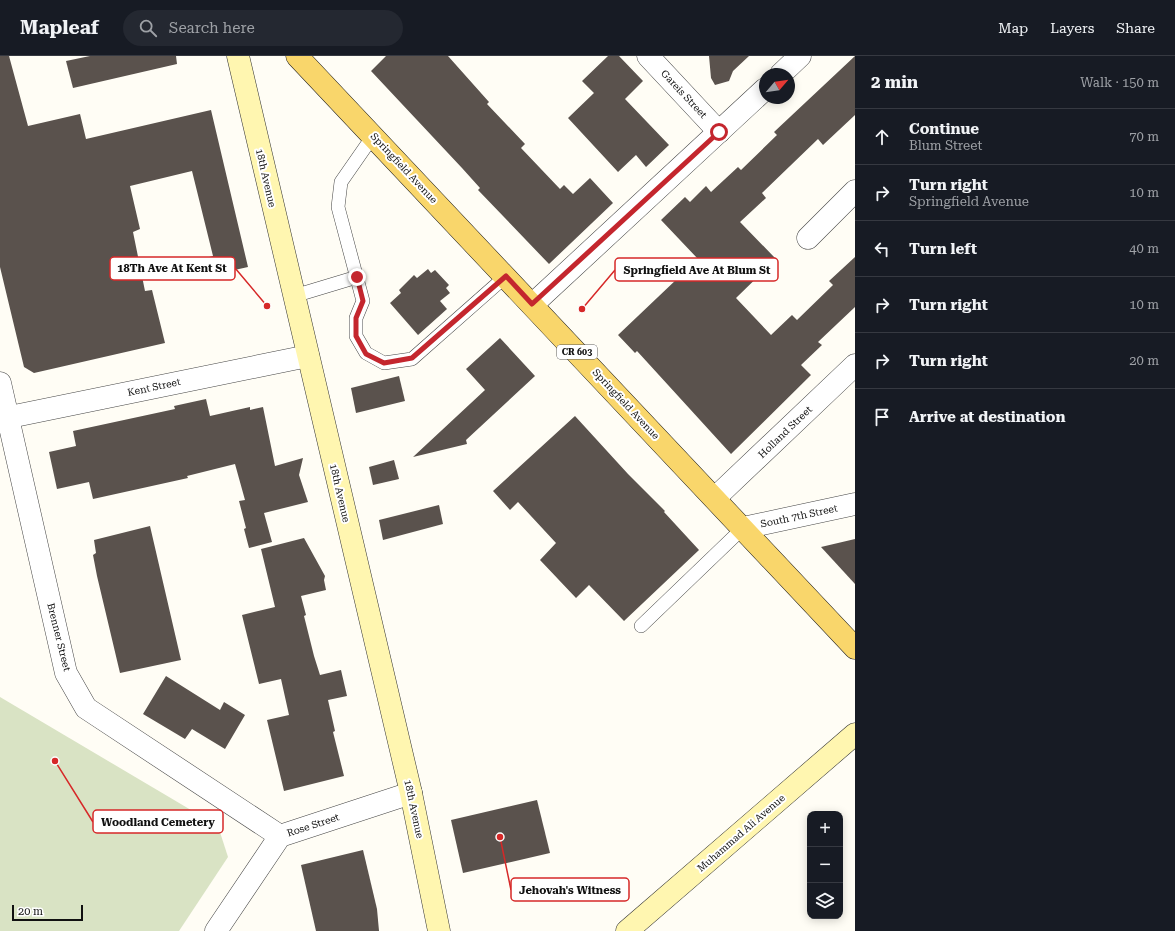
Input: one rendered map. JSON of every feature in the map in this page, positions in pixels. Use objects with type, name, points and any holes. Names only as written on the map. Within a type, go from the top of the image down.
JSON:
[{"type":"main road","name":"18th Avenue","points":[[238,56],[411,793],[439,931]]},
{"type":"main road","name":"Springfield Avenue","points":[[297,56],[855,648]]},
{"type":"main road","name":"Muhammad Ali Avenue","points":[[627,931],[855,734]]},
{"type":"street","name":"Gareis Street","points":[[648,56],[719,132]]},
{"type":"street","points":[[787,68],[800,56]]},
{"type":"street","points":[[532,304],[759,95]]},
{"type":"street","points":[[808,238],[855,191]]},
{"type":"street","name":"Kent Street","points":[[4,418],[308,356]]},
{"type":"street","name":"Holland Street","points":[[715,498],[855,365]]},
{"type":"street","name":"Brenner Street","points":[[0,383],[4,418],[66,673],[86,708],[280,836]]},
{"type":"street","name":"South 7th Street","points":[[743,528],[855,504]]},
{"type":"street","name":"Rose Street","points":[[216,931],[280,836],[411,793]]},
{"type":"lane","points":[[373,136],[341,182],[338,207],[363,301],[356,318],[356,336],[366,354],[384,363],[412,358],[506,276]]},
{"type":"lane","points":[[294,296],[357,277]]},
{"type":"lane","points":[[641,626],[743,528]]},
{"type":"green space","points":[[0,697],[218,826],[228,857],[179,931],[0,931]]},
{"type":"building","points":[[0,56],[9,56],[28,126],[80,114],[86,139],[211,110],[248,267],[203,277],[198,260],[213,256],[192,171],[130,186],[140,229],[133,232],[145,291],[152,290],[165,343],[34,373],[24,367],[0,267]]},
{"type":"building","points":[[90,56],[176,56],[177,64],[73,88],[66,61]]},
{"type":"building","points":[[386,56],[448,56],[489,102],[487,104],[525,144],[521,148],[560,189],[564,185],[573,194],[590,178],[613,203],[549,264],[478,190],[480,188],[371,71]]},
{"type":"building","points":[[608,56],[619,56],[643,81],[625,99],[669,145],[646,167],[636,155],[618,172],[568,118],[594,93],[582,81]]},
{"type":"building","points":[[709,56],[749,56],[733,71],[729,81],[715,85],[711,78]]},
{"type":"building","points":[[855,56],[855,115],[823,145],[818,139],[762,193],[766,198],[740,222],[776,259],[736,298],[771,335],[792,315],[797,320],[833,285],[829,281],[855,257],[855,307],[818,342],[822,345],[801,365],[811,375],[731,454],[637,351],[635,353],[618,335],[698,259],[661,220],[685,197],[690,202],[706,186],[711,192],[738,167],[741,170],[777,135],[774,132]]},
{"type":"building","points":[[428,269],[431,273],[435,270],[449,285],[446,288],[450,293],[440,301],[447,309],[418,335],[390,303],[401,293],[399,290],[414,275],[417,278]]},
{"type":"building","points":[[500,338],[535,376],[466,440],[467,444],[413,457],[485,390],[466,369]]},
{"type":"building","points":[[399,376],[405,401],[356,413],[351,388]]},
{"type":"building","points":[[206,399],[210,416],[250,407],[250,410],[263,407],[275,466],[303,458],[299,475],[308,502],[264,513],[272,542],[249,548],[244,529],[246,528],[239,501],[245,500],[235,464],[187,476],[188,478],[93,499],[89,482],[57,489],[49,452],[76,446],[73,431],[175,409],[174,406]]},
{"type":"building","points":[[575,416],[628,474],[665,511],[664,512],[699,550],[624,621],[589,585],[576,598],[540,560],[556,543],[518,502],[510,510],[493,491]]},
{"type":"building","points":[[394,460],[399,479],[373,485],[369,467]]},
{"type":"building","points":[[439,505],[443,524],[383,540],[379,520]]},
{"type":"building","points":[[150,526],[181,660],[120,673],[97,576],[93,555],[96,553],[94,540]]},
{"type":"building","points":[[304,538],[325,576],[324,580],[326,590],[301,596],[306,615],[304,616],[314,656],[320,675],[341,670],[347,696],[328,700],[335,731],[333,732],[344,776],[284,791],[267,720],[289,715],[281,679],[259,684],[242,615],[275,607],[261,549]]},
{"type":"building","points":[[855,539],[855,584],[821,547]]},
{"type":"building","points":[[166,676],[220,710],[224,702],[245,715],[225,749],[192,729],[185,739],[143,714]]},
{"type":"building","points":[[537,800],[550,853],[463,873],[451,820]]},
{"type":"building","points":[[363,850],[377,909],[379,931],[316,931],[301,865]]},
{"type":"place","name":"18Th Ave At Kent St","points":[[267,306]]},
{"type":"place","name":"Springfield Ave At Blum St","points":[[582,309]]},
{"type":"place","name":"Woodland Cemetery","points":[[55,761]]},
{"type":"place","name":"Jehovah's Witness","points":[[500,837]]},
{"type":"route","points":[[357,277],[363,301],[356,318],[356,336],[366,354],[384,363],[412,358],[506,276],[532,304],[719,132]]}]
